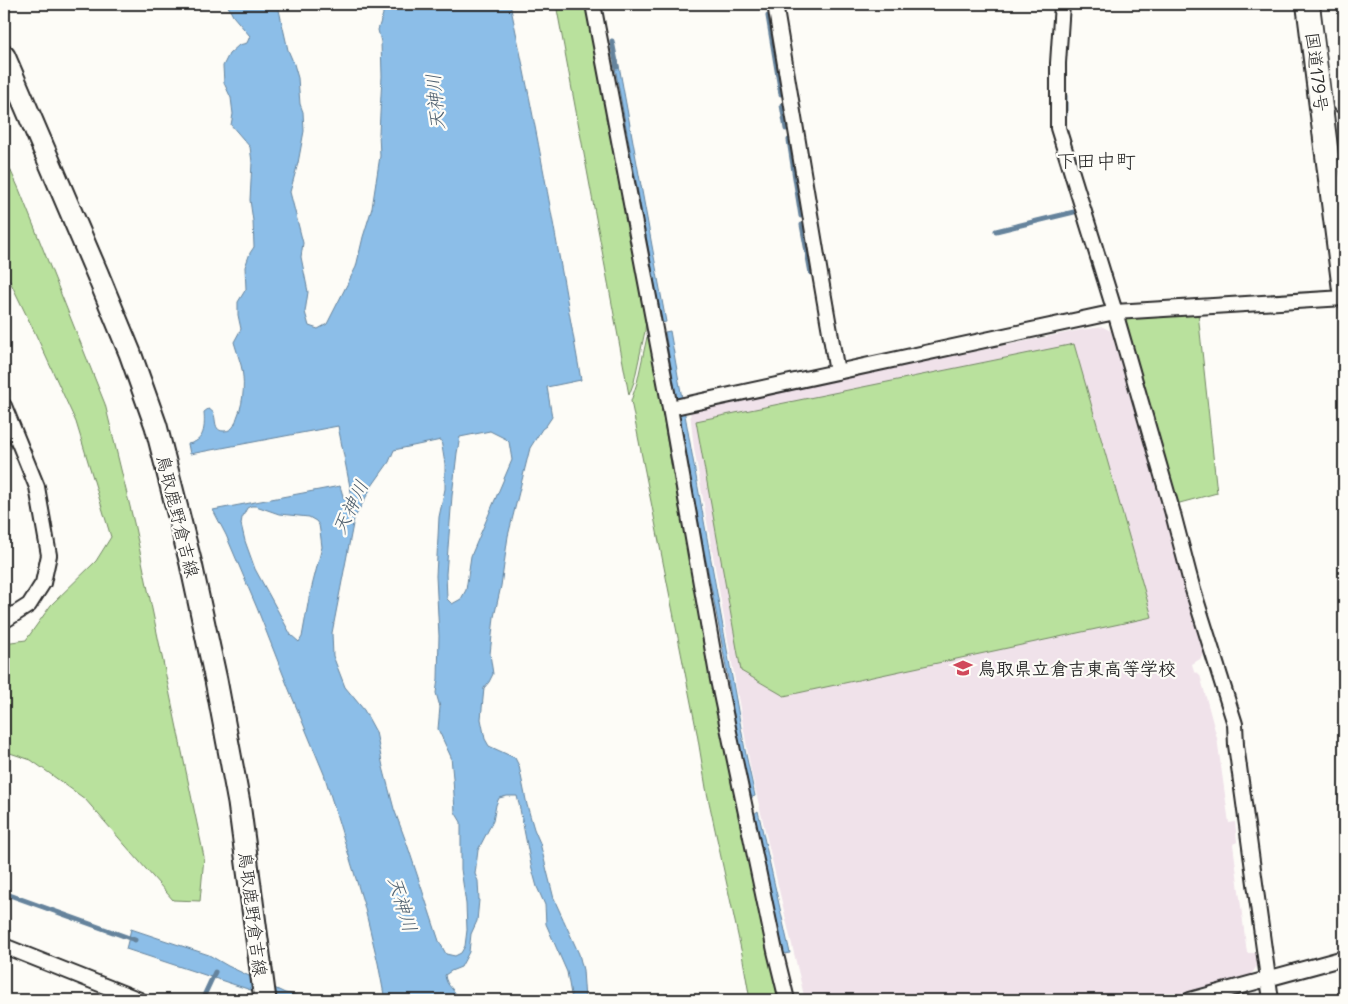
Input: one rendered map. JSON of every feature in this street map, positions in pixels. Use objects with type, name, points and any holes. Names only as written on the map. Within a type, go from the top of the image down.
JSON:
[{"type":"highway","name":"国道179号","points":[[1308,4],[1344,290]]},
{"type":"highway","name":"国道179号","points":[[1332,4],[1344,102]]},
{"type":"main road","name":"鳥取鹿野倉吉線","points":[[4,56],[98,273],[130,353],[156,426],[191,564],[216,680],[239,803],[265,1000]]},
{"type":"street","points":[[593,4],[670,408],[718,680],[787,1000]]},
{"type":"street","points":[[775,4],[837,372]]},
{"type":"street","points":[[1062,4],[1058,63],[1058,128],[1115,312],[1194,590],[1235,724],[1272,1000]]},
{"type":"street","points":[[670,408],[1115,312],[1344,298]]},
{"type":"street","points":[[4,406],[37,487],[49,555],[43,584],[29,605],[4,618]]},
{"type":"street","points":[[4,946],[140,1000]]},
{"type":"street","points":[[1190,1000],[1344,958]]},
{"type":"shaded area","name":"鳥取県立倉吉東高等学校","points":[[1103,327],[1111,331],[1203,647],[1204,654],[1192,664],[1194,672],[1200,675],[1217,738],[1229,823],[1235,822],[1237,842],[1233,844],[1247,953],[1257,953],[1259,963],[1250,976],[1160,1000],[805,1000],[751,771],[694,448],[690,412],[933,360]]},
{"type":"green space","points":[[556,4],[586,4],[646,320],[634,382],[629,395]]},
{"type":"green space","points":[[4,156],[105,404],[134,523],[204,857],[200,901],[173,900],[85,799],[31,760],[4,751],[4,643],[26,640],[51,605],[96,561],[111,537],[76,422],[4,269]]},
{"type":"green space","points":[[1198,313],[1217,493],[1176,504],[1122,318]]},
{"type":"green space","points":[[647,337],[649,337],[721,731],[769,958],[780,1000],[750,1000],[742,954],[706,788],[697,733],[631,401]]},
{"type":"green space","points":[[1074,344],[1152,617],[784,696],[741,671],[696,421]]},
{"type":"water","name":"天神川","points":[[227,4],[282,4],[279,10],[288,50],[298,78],[304,131],[290,192],[303,243],[301,257],[308,292],[305,312],[309,326],[318,329],[327,324],[356,267],[372,208],[380,156],[379,133],[382,76],[381,42],[378,30],[383,14],[382,4],[510,4],[539,145],[581,380],[547,387],[552,417],[530,448],[508,536],[501,586],[494,617],[490,654],[493,674],[484,688],[481,719],[485,739],[489,746],[515,758],[519,766],[527,805],[540,843],[554,899],[579,954],[583,970],[585,1000],[572,1000],[567,972],[546,924],[545,905],[537,887],[531,865],[517,796],[507,796],[499,798],[493,821],[478,850],[475,874],[478,881],[479,900],[477,921],[471,934],[469,952],[461,967],[445,975],[458,1000],[385,1000],[364,905],[324,774],[257,608],[226,535],[213,510],[340,486],[344,499],[352,497],[338,426],[190,454],[188,444],[201,437],[204,428],[204,412],[208,409],[214,414],[217,428],[228,431],[232,428],[243,397],[242,371],[234,342],[241,329],[238,302],[246,289],[245,267],[254,247],[250,200],[252,162],[250,147],[231,125],[233,114],[231,98],[224,83],[223,66],[229,54],[239,45],[247,43],[250,36],[233,16]],"holes":[[[490,431],[509,442],[512,460],[471,556],[466,590],[461,599],[452,604],[447,599],[446,574],[452,496],[460,437]],[[441,440],[445,464],[445,489],[439,517],[436,576],[439,636],[436,693],[440,707],[438,729],[451,757],[455,812],[461,822],[461,869],[466,904],[467,930],[465,946],[461,953],[455,956],[446,954],[439,941],[394,809],[376,732],[364,710],[345,687],[333,656],[332,633],[354,519],[372,486],[389,462],[394,450]],[[256,506],[279,514],[309,517],[319,525],[322,547],[309,598],[302,637],[299,642],[291,635],[255,569],[241,524],[247,508]]]},
{"type":"water","points":[[618,60],[666,322],[662,323],[614,62]]},
{"type":"water","points":[[670,331],[745,750],[755,796],[750,798],[671,368],[665,332]]},
{"type":"water","points":[[758,811],[790,953],[784,954],[754,814]]},
{"type":"water","points":[[131,929],[209,955],[285,993],[322,1000],[281,1000],[126,949]]},
{"type":"waterway","points":[[768,16],[781,94]]},
{"type":"waterway","points":[[612,41],[617,67]]},
{"type":"waterway","points":[[1065,96],[1065,115]]},
{"type":"waterway","points":[[782,105],[786,129]]},
{"type":"waterway","points":[[789,140],[801,216]]},
{"type":"waterway","points":[[996,231],[1074,212]]},
{"type":"waterway","points":[[802,225],[811,273]]},
{"type":"waterway","points":[[4,893],[135,940]]},
{"type":"waterway","points":[[202,1000],[215,972]]},
{"type":"place","name":"鳥取県立倉吉東高等学校","points":[[963,668]]},
{"type":"district","name":"下田中町","points":[[1096,160]]}]
